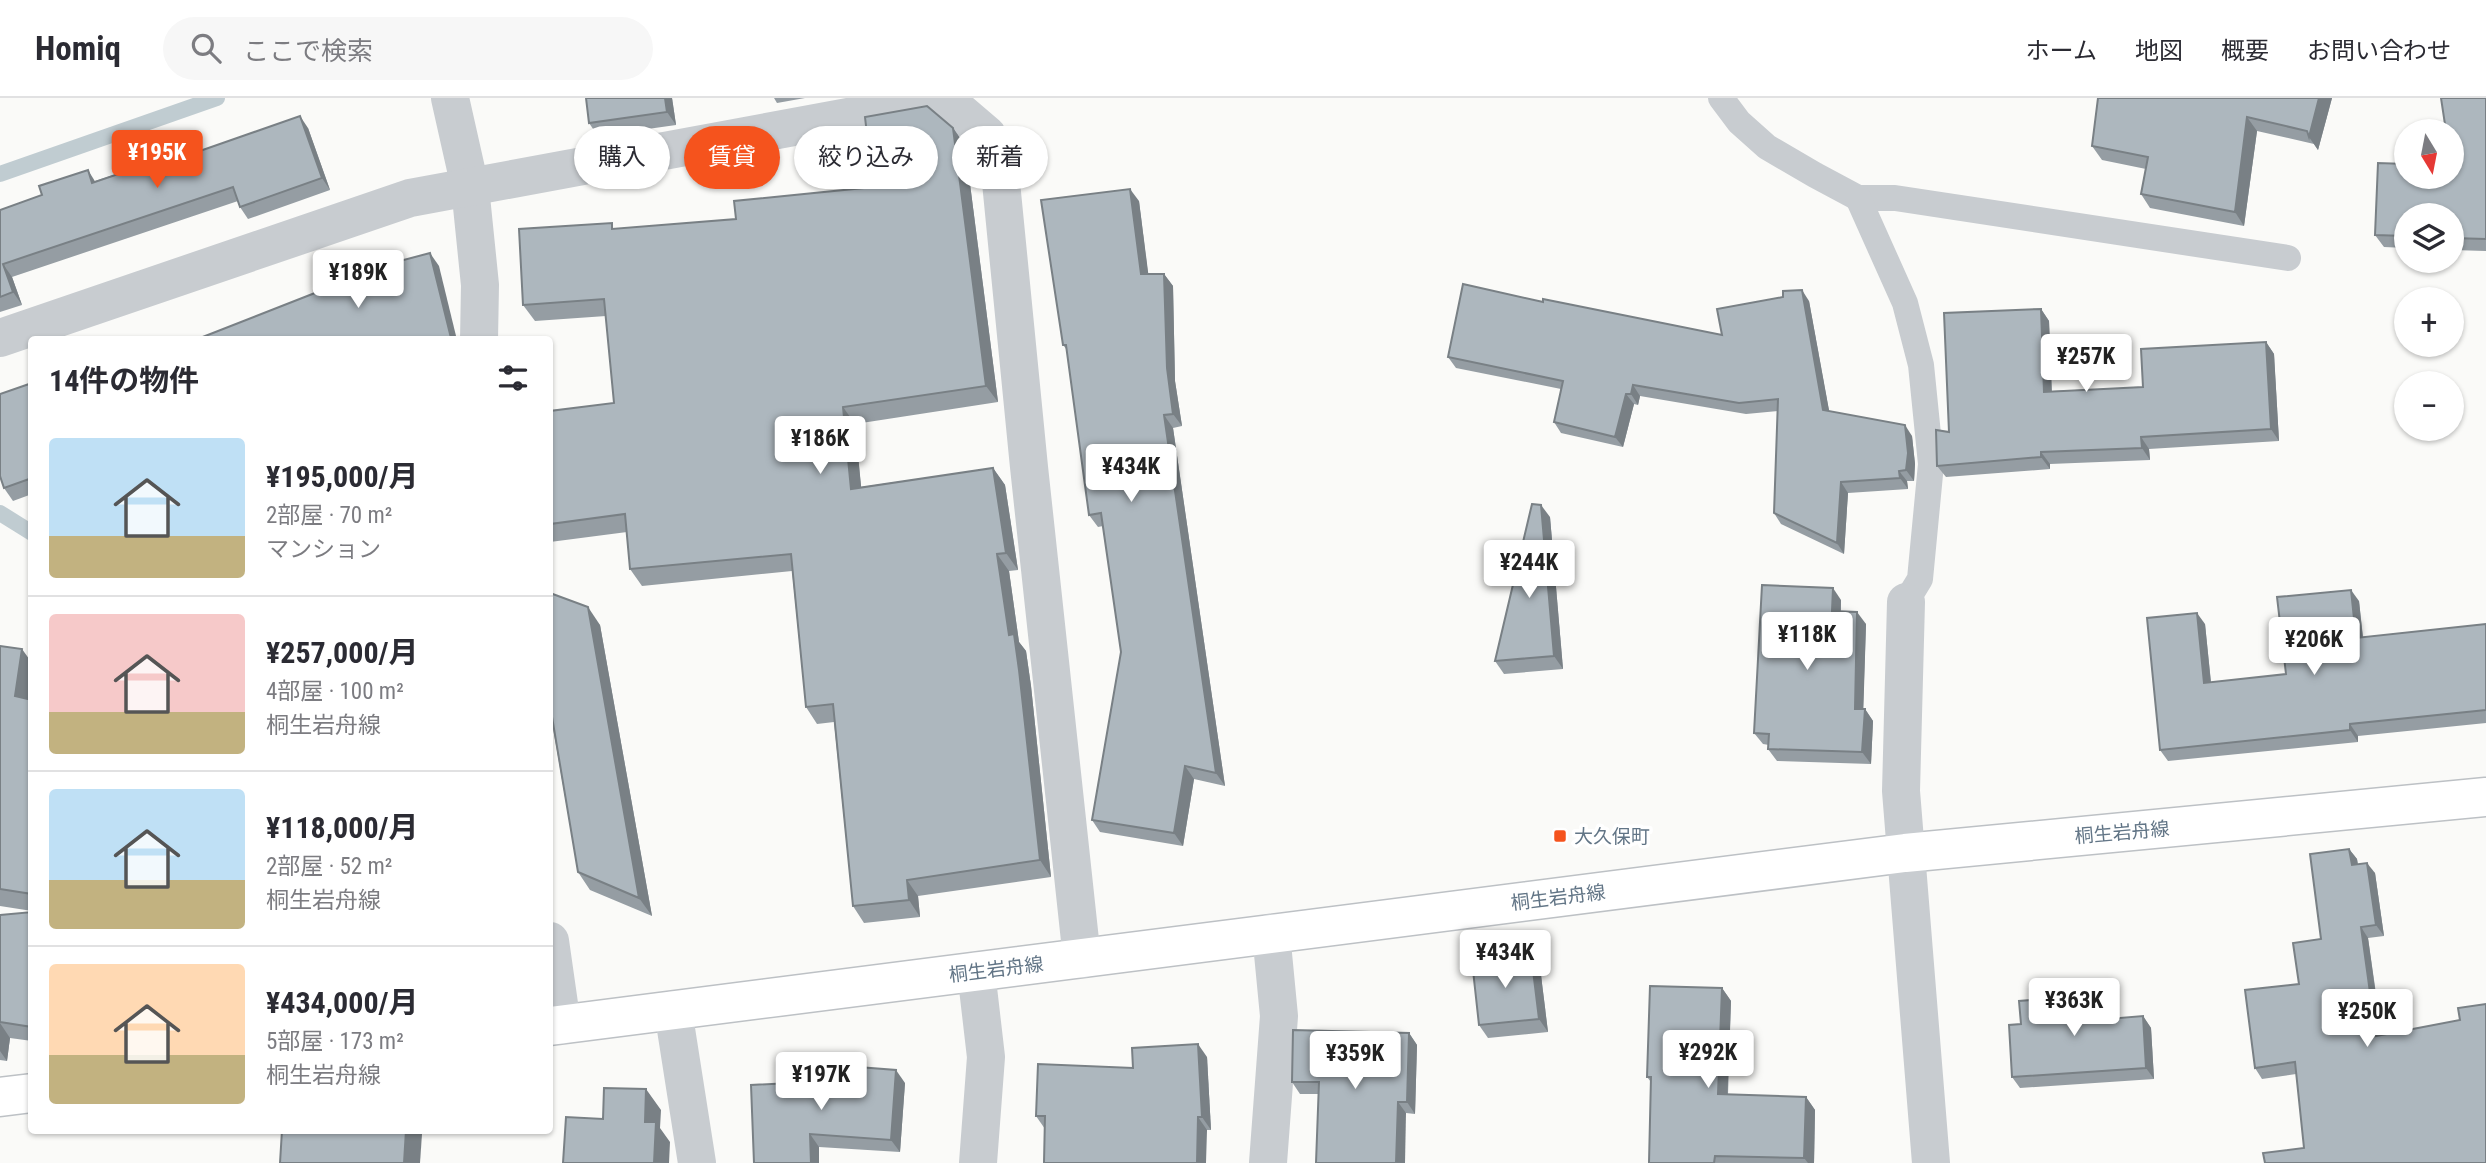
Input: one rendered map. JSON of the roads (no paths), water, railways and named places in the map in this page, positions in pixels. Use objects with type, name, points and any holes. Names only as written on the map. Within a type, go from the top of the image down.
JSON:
[{"type":"main road","name":"桐生岩舟線","points":[[556,1025],[1905,853],[2486,797]]},
{"type":"main road","points":[[0,1097],[28,1094]]},
{"type":"street","points":[[450,98],[470,187],[480,285],[479,336]]},
{"type":"street","points":[[0,338],[410,198],[945,99],[987,135],[999,162],[1030,481],[1082,958]]},
{"type":"street","points":[[1906,602],[1901,791],[1931,1163]]},
{"type":"street","points":[[1268,1163],[1279,1016],[1272,933]]},
{"type":"street","points":[[976,971],[986,1057],[978,1163]]},
{"type":"street","points":[[553,983],[556,1025]]},
{"type":"street","points":[[673,1010],[697,1163]]},
{"type":"lane","points":[[1721,98],[1739,122],[1767,147],[1858,198],[1895,198],[2288,258]]},
{"type":"lane","points":[[1858,198],[1905,303],[1921,365],[1931,464],[1920,579],[1906,602]]},
{"type":"waterway","points":[[0,174],[217,98]]},
{"type":"waterway","points":[[0,513],[28,530]]},
{"type":"place","name":"大久保町","points":[[1560,836]]}]
